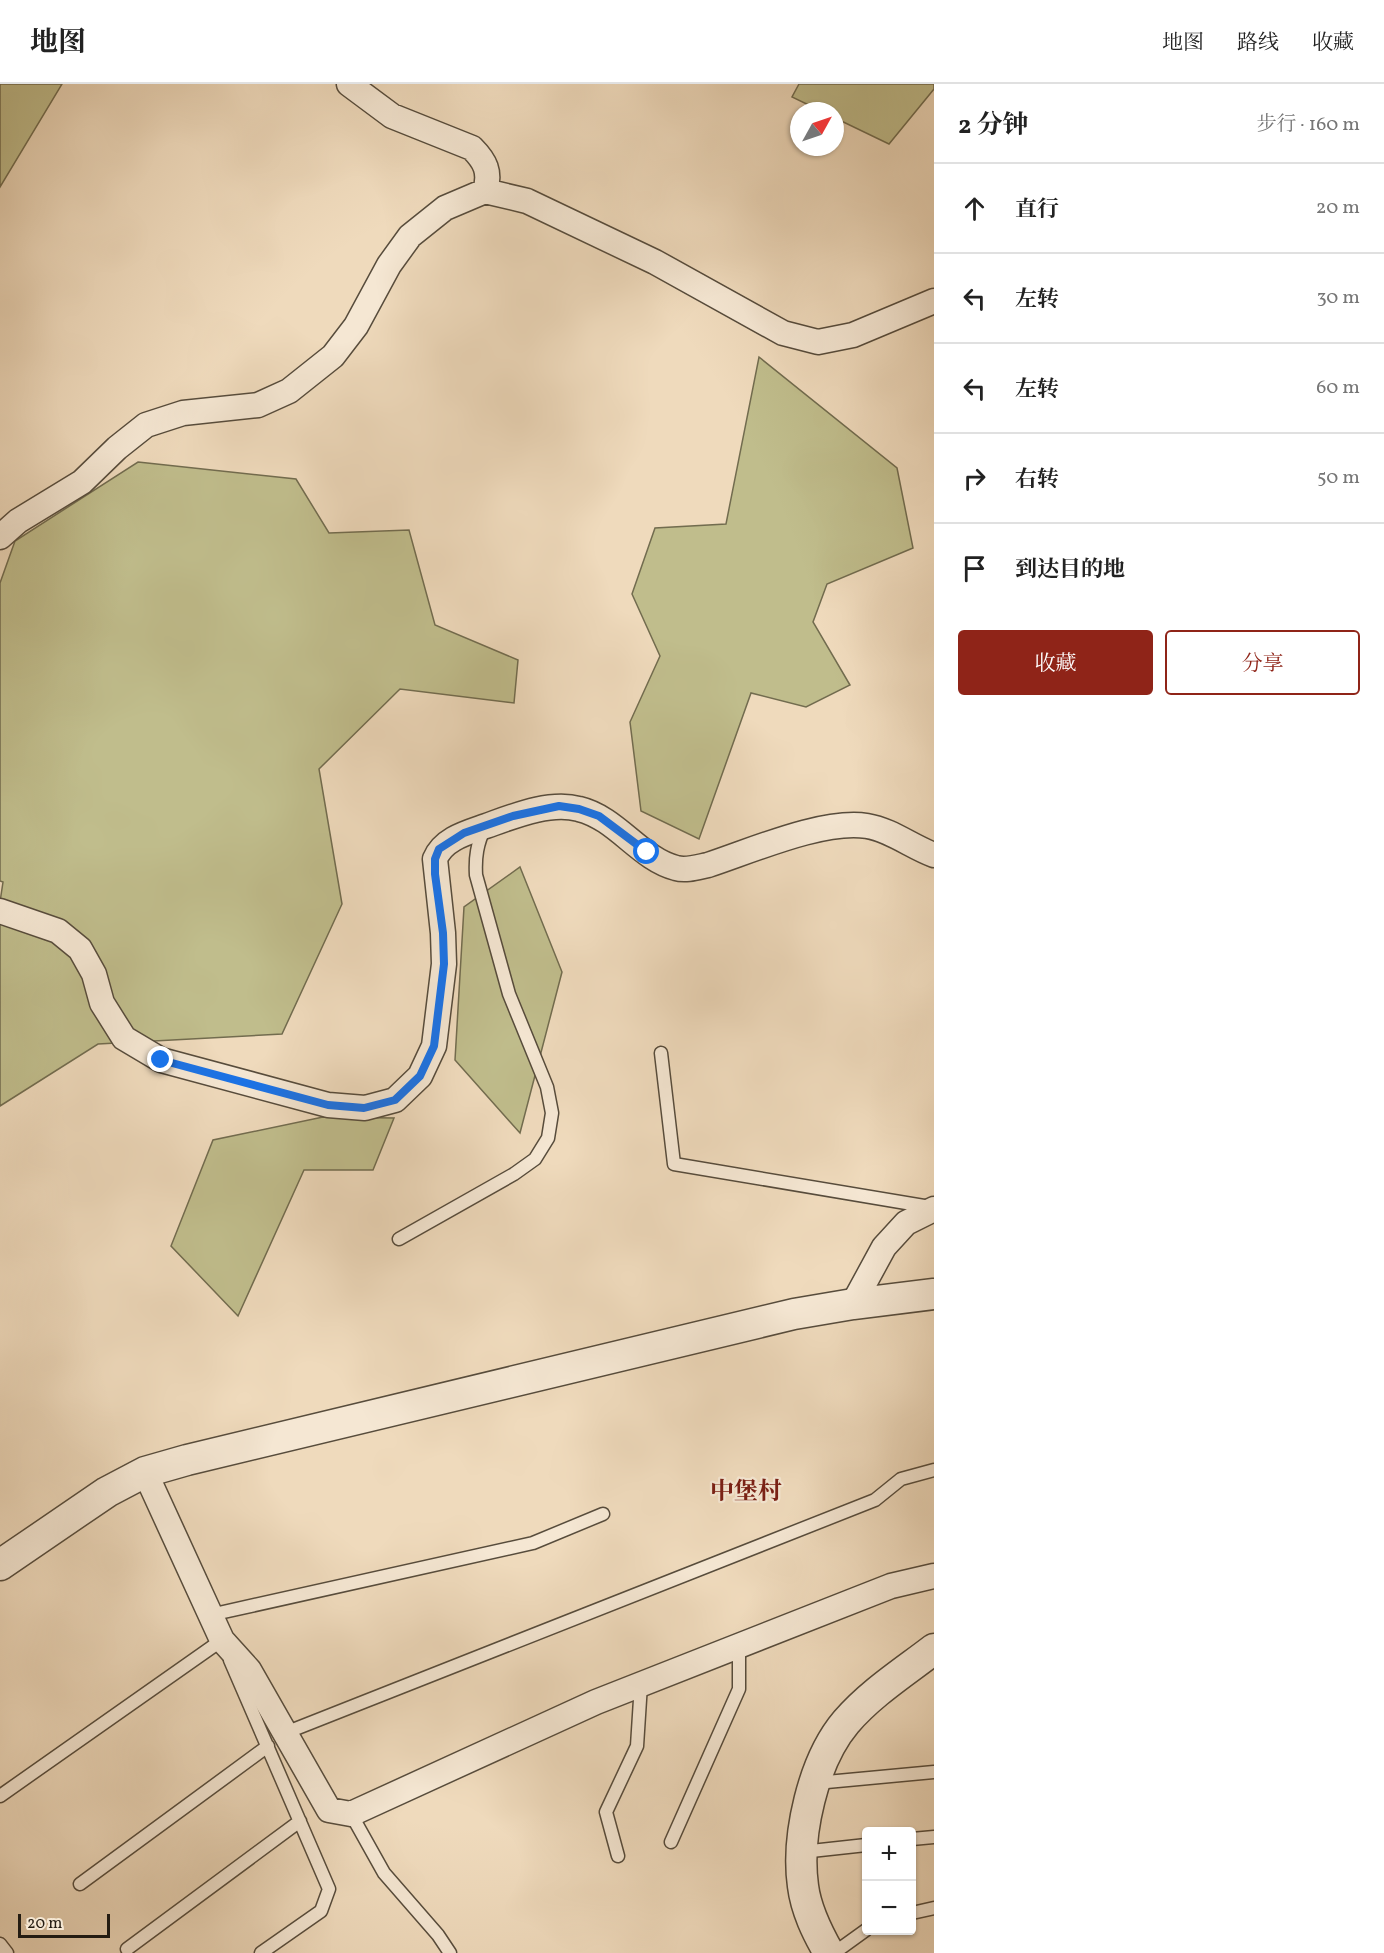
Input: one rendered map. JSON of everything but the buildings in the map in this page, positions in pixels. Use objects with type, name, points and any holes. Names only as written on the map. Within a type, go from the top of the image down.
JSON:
[{"type":"street","points":[[349,84],[392,116],[472,148],[488,170],[485,191]]},
{"type":"street","points":[[0,537],[18,521],[82,482],[117,448],[146,425],[183,413],[258,405],[289,392],[333,356],[356,326],[389,265],[410,236],[445,208],[485,191],[527,201],[655,262],[783,333],[818,342],[853,335],[934,300]]},
{"type":"street","points":[[0,911],[58,931],[80,949],[94,974],[102,1003],[124,1038],[161,1060],[328,1105],[364,1108],[395,1100],[420,1076],[434,1046],[444,964],[435,859],[439,849],[451,840],[513,816],[559,806],[579,809],[599,816],[661,862],[677,868],[692,869],[708,865],[820,829],[845,825],[868,826],[887,832],[934,855]]},
{"type":"street","points":[[853,1304],[884,1247],[906,1223],[934,1208]]},
{"type":"street","points":[[0,1564],[107,1492],[145,1472],[772,1319],[853,1304],[934,1294]]},
{"type":"street","points":[[145,1472],[222,1640],[249,1671],[276,1740],[329,1810],[351,1815],[596,1702],[891,1586],[934,1576]]},
{"type":"street","points":[[829,1953],[812,1924],[803,1886],[801,1852],[805,1818],[814,1783],[827,1753],[845,1723],[868,1700],[934,1649]]},
{"type":"lane","points":[[399,1239],[514,1174],[535,1159],[548,1138],[552,1113],[547,1087],[509,994],[478,884],[475,858],[478,841],[485,826]]},
{"type":"lane","points":[[661,1053],[674,1164],[934,1208]]},
{"type":"lane","points":[[80,1884],[276,1740],[875,1500],[901,1479],[934,1470]]},
{"type":"lane","points":[[210,1615],[533,1543],[603,1514]]},
{"type":"lane","points":[[0,1796],[222,1640]]},
{"type":"lane","points":[[671,1842],[739,1689],[739,1645]]},
{"type":"lane","points":[[618,1856],[606,1812],[637,1746],[640,1684]]},
{"type":"lane","points":[[261,1953],[321,1911],[329,1889],[300,1821],[276,1740]]},
{"type":"lane","points":[[814,1783],[934,1772]]},
{"type":"lane","points":[[351,1815],[384,1873],[438,1935],[450,1953]]},
{"type":"lane","points":[[127,1949],[300,1821]]},
{"type":"lane","points":[[916,1838],[934,1836]]},
{"type":"lane","points":[[801,1852],[862,1846]]},
{"type":"lane","points":[[916,1912],[934,1908]]},
{"type":"lane","points":[[834,1953],[862,1933]]},
{"type":"lane","points":[[0,1944],[7,1953]]},
{"type":"shaded area","points":[[0,84],[62,84],[0,187]]},
{"type":"shaded area","points":[[799,84],[934,84],[934,89],[889,144],[844,122],[844,102],[802,102],[792,97]]},
{"type":"shaded area","points":[[759,357],[897,468],[913,548],[827,584],[813,622],[850,685],[806,707],[751,693],[699,839],[641,811],[630,722],[660,656],[632,594],[655,528],[726,524]]},
{"type":"shaded area","points":[[138,462],[296,479],[329,533],[409,530],[435,625],[518,660],[514,703],[400,689],[319,769],[342,904],[282,1034],[98,1044],[0,1106],[0,902],[3,882],[0,881],[0,583],[15,541]]},
{"type":"shaded area","points":[[520,867],[562,972],[520,1133],[455,1060],[464,907]]},
{"type":"shaded area","points":[[323,1117],[394,1118],[373,1170],[304,1170],[238,1316],[171,1246],[213,1140]]},
{"type":"district","name":"中堡村","points":[[746,1491]]},
{"type":"route","points":[[161,1060],[328,1105],[364,1108],[395,1100],[420,1076],[434,1046],[444,964],[443,933],[435,874],[435,859],[439,849],[464,833],[513,816],[559,806],[579,809],[599,816],[647,852]]}]
